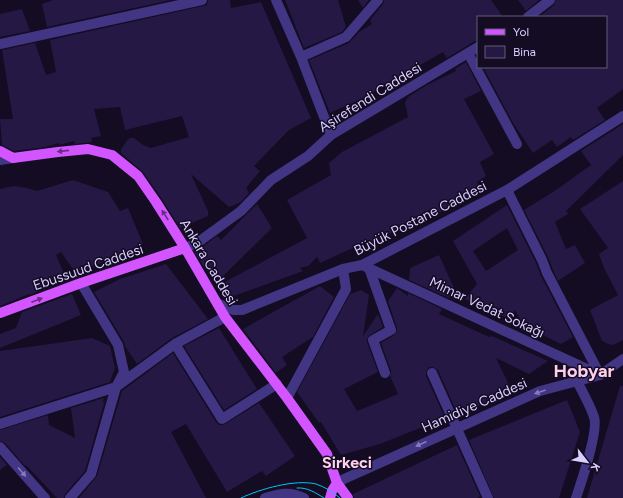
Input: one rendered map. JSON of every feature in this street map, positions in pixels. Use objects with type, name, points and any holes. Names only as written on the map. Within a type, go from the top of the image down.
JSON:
[{"type":"main road","name":"Ankara Caddesi","points":[[13,158],[88,149],[112,155],[138,176],[186,248],[225,317],[288,398],[327,454],[337,483],[348,498]]},
{"type":"main road","points":[[0,151],[13,158]]},
{"type":"main road","name":"Ebussuud Caddesi","points":[[0,313],[81,283],[186,248]]},
{"type":"main road","points":[[330,498],[337,483]]},
{"type":"street","points":[[0,44],[202,0]]},
{"type":"street","points":[[276,0],[301,57],[331,135]]},
{"type":"street","points":[[301,57],[346,37],[378,0]]},
{"type":"street","points":[[529,16],[550,0]]},
{"type":"street","name":"Aşirefendi Caddesi","points":[[186,248],[197,243],[241,211],[271,180],[308,156],[331,135],[477,48]]},
{"type":"street","points":[[468,53],[517,144]]},
{"type":"street","name":"Büyük Postane Caddesi","points":[[217,303],[233,310],[242,310],[343,269],[365,267],[507,190],[623,116]]},
{"type":"street","name":"Ankara Caddesi","points":[[0,160],[13,158]]},
{"type":"street","points":[[507,190],[547,273],[600,375]]},
{"type":"street","points":[[365,267],[391,330],[374,340],[385,373]]},
{"type":"street","name":"Mimar Vedat Sokağı","points":[[365,267],[600,375]]},
{"type":"street","points":[[288,398],[346,290],[343,269]]},
{"type":"street","points":[[70,498],[91,474],[116,388],[124,372],[118,345],[81,283]]},
{"type":"street","points":[[0,424],[116,388],[174,344],[225,317]]},
{"type":"street","points":[[174,344],[222,419],[277,384]]},
{"type":"street","name":"Hamidiye Caddesi","points":[[337,483],[344,478],[540,391],[600,375],[623,359]]},
{"type":"street","points":[[432,373],[488,498]]},
{"type":"street","points":[[576,498],[584,477],[595,430],[595,419],[577,381]]},
{"type":"street","points":[[0,447],[44,498]]},
{"type":"street","points":[[265,498],[280,494],[292,494],[304,498]]},
{"type":"building","points":[[53,0],[171,0],[47,27],[42,4]]},
{"type":"building","points":[[208,0],[230,0],[231,8],[261,2],[311,118],[289,130],[254,166],[260,171],[246,188],[249,193],[241,202],[229,207],[191,174],[208,211],[208,216],[180,228],[143,172],[121,153],[121,149],[129,138],[134,138],[143,145],[151,148],[189,137],[182,116],[125,130],[120,107],[94,109],[101,136],[91,138],[92,142],[75,144],[74,141],[59,145],[59,143],[45,147],[14,151],[2,145],[0,119],[13,119],[2,50],[35,43],[46,75],[56,72],[50,40],[207,5]]},
{"type":"building","points":[[285,0],[338,0],[346,27],[342,32],[304,48]]},
{"type":"building","points":[[358,0],[369,0],[363,8]]},
{"type":"building","points":[[384,0],[491,0],[502,16],[477,16],[477,41],[447,58],[443,52],[363,98],[330,113],[309,60],[349,43],[359,32],[372,24],[370,20],[383,4]]},
{"type":"building","points":[[518,0],[539,0],[526,11]]},
{"type":"building","points":[[556,0],[623,0],[623,89],[597,108],[605,120],[573,140],[571,137],[557,147],[552,140],[533,153],[513,123],[484,68],[607,68],[607,16],[540,16],[554,5]]},
{"type":"building","points":[[22,9],[30,31],[0,37],[0,14]]},
{"type":"building","points":[[466,62],[481,91],[464,99],[494,154],[480,162],[486,176],[477,182],[481,193],[437,214],[434,209],[422,215],[423,217],[369,244],[368,241],[320,263],[317,257],[308,266],[300,268],[303,271],[231,297],[223,283],[307,238],[287,200],[331,175],[329,163],[342,152],[408,117],[405,103],[408,97],[427,85],[456,71],[455,69]]},
{"type":"building","points":[[623,124],[623,155],[566,211],[568,214],[555,222],[566,249],[575,245],[585,263],[558,281],[548,257],[524,210],[556,190],[591,165],[581,151]]},
{"type":"building","points":[[73,180],[108,192],[120,211],[128,208],[143,244],[76,274],[61,252],[56,255],[66,278],[39,290],[40,291],[0,306],[0,189],[14,186],[37,191]]},
{"type":"building","points":[[623,181],[623,340],[613,345],[602,341],[590,310],[618,295],[604,268],[599,254],[608,248],[580,209]]},
{"type":"building","points":[[257,204],[272,228],[221,278],[218,273],[212,277],[194,251],[201,248],[217,236],[221,240]]},
{"type":"building","points":[[507,205],[541,276],[573,337],[561,344],[523,325],[515,310],[509,319],[465,299],[477,284],[453,241]],"holes":[[[507,228],[518,250],[486,271],[473,251]]]},
{"type":"building","points":[[439,255],[454,288],[449,298],[409,280],[410,268]]},
{"type":"building","points":[[166,264],[208,319],[172,338],[137,364],[94,292],[120,279]]},
{"type":"building","points":[[320,286],[334,297],[313,337],[282,357],[287,365],[276,373],[243,329]]},
{"type":"building","points":[[397,288],[408,296],[408,293],[442,309],[439,314],[489,337],[492,336],[548,361],[529,374],[496,358],[512,391],[458,415],[438,370],[433,367],[429,367],[426,372],[426,376],[445,418],[380,444],[341,455],[321,422],[319,423],[297,392],[350,294],[361,290],[369,295],[363,336],[378,314],[383,327],[370,335],[367,339],[378,372],[344,389],[357,411],[398,394],[390,376],[391,371],[381,343],[394,335],[397,331],[388,301]]},
{"type":"building","points":[[72,294],[81,315],[0,348],[0,334],[16,328],[22,312]]},
{"type":"building","points":[[219,328],[257,389],[224,410],[184,346]]},
{"type":"building","points":[[92,338],[110,346],[115,368],[110,382],[0,417],[0,351]]},
{"type":"building","points":[[173,353],[219,425],[225,424],[259,403],[295,456],[266,476],[262,471],[227,492],[186,424],[171,432],[206,498],[79,498],[97,476],[122,391]]},
{"type":"building","points":[[620,386],[623,386],[623,498],[587,498]]},
{"type":"building","points":[[104,398],[102,403],[105,400],[85,471],[65,494],[64,498],[57,498],[26,465],[25,466],[5,443],[0,441],[0,430],[48,415],[49,425],[75,438],[71,408]]},
{"type":"building","points":[[567,400],[580,432],[559,498],[494,498],[469,440]]},
{"type":"building","points":[[457,445],[480,496],[477,498],[354,498],[353,494]]},
{"type":"building","points":[[0,457],[7,465],[0,470]]},
{"type":"tram line","points":[[241,498],[258,491],[298,483],[316,484],[340,498]]},
{"type":"tram line","points":[[297,488],[308,489],[324,498]]},
{"type":"district","name":"Hobyar","points":[[584,371]]},
{"type":"district","name":"Sirkeci","points":[[347,462]]}]
